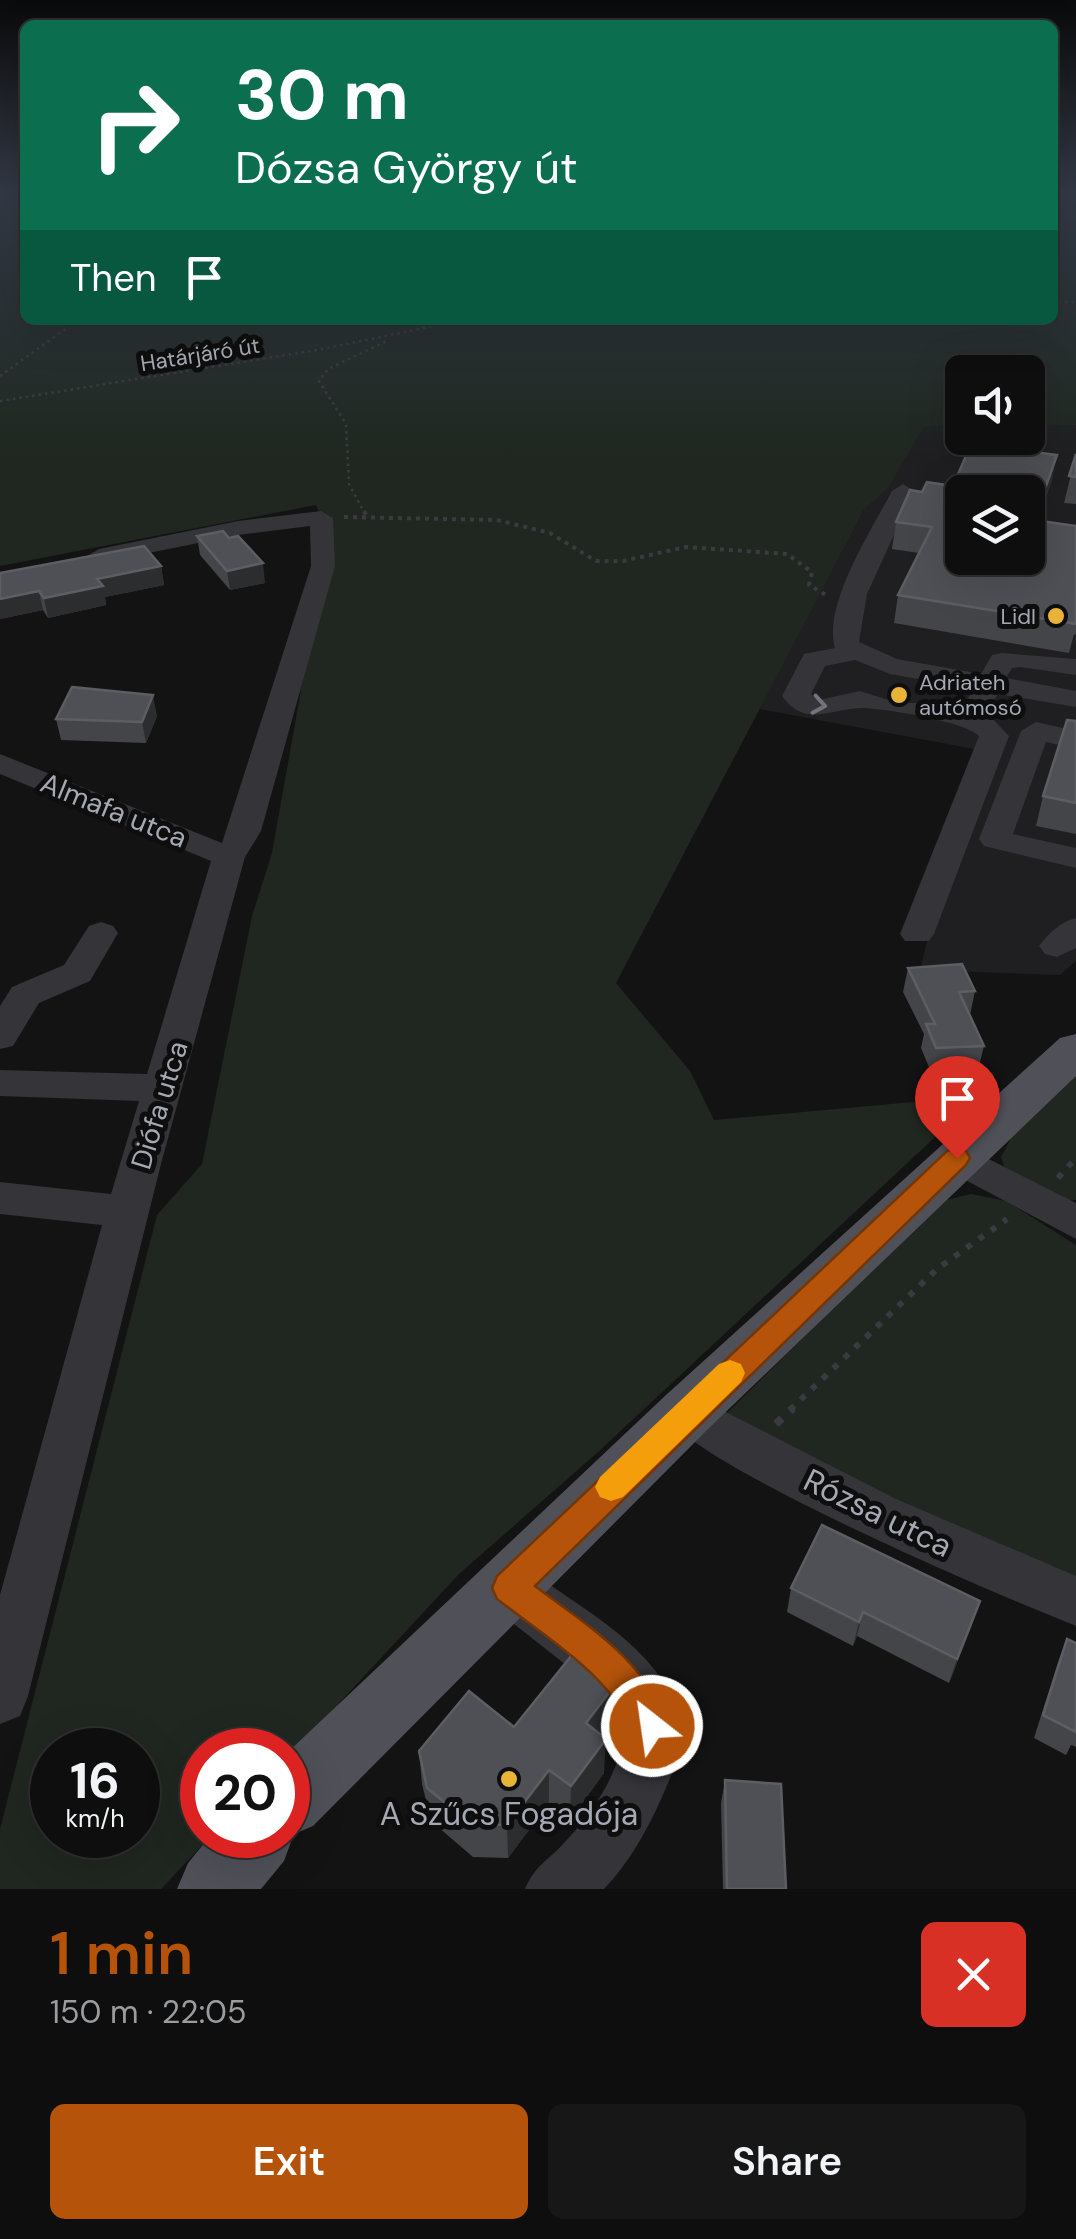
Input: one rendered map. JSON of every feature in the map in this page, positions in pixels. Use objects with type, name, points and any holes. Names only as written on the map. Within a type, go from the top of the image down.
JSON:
[{"type":"main road","points":[[310,1780],[687,1412],[1076,1049]]},
{"type":"street","points":[[854,652],[841,632],[850,603],[902,491]]},
{"type":"street","points":[[83,560],[238,528],[321,518]]},
{"type":"street","name":"Diófa utca","points":[[0,1696],[128,1212],[229,857],[245,831],[323,566],[321,518]]},
{"type":"street","points":[[918,934],[994,736],[990,728],[974,717],[856,700],[830,709],[805,704],[797,692],[814,660],[854,652],[890,666],[1076,699]]},
{"type":"street","points":[[974,717],[997,663],[1007,659],[1076,668]]},
{"type":"street","points":[[1076,740],[1036,731],[995,839],[1076,858]]},
{"type":"street","name":"Almafa utca","points":[[0,763],[229,857]]},
{"type":"street","points":[[0,1037],[25,995],[77,973],[101,933]]},
{"type":"street","points":[[0,1083],[165,1088]]},
{"type":"street","points":[[957,1158],[1076,1223]]},
{"type":"street","points":[[0,1198],[128,1212]]},
{"type":"street","name":"Rózsa utca","points":[[687,1412],[749,1450],[921,1536],[1076,1601]]},
{"type":"street","points":[[510,1588],[616,1670],[640,1699],[652,1726],[649,1755],[608,1838],[569,1881],[556,1889]]},
{"type":"path","points":[[0,376],[71,325]]},
{"type":"path","name":"Határjáró út","points":[[0,401],[397,336],[442,325]]},
{"type":"path","points":[[368,517],[350,484],[346,424],[319,380],[328,370],[397,336]]},
{"type":"path","points":[[321,518],[456,516],[524,524],[550,533],[582,556],[610,563],[686,547],[787,554],[812,572],[809,585],[850,603]]},
{"type":"path","points":[[749,1450],[937,1269],[963,1247],[1038,1200],[1076,1158]]},
{"type":"shaded area","points":[[0,283],[20,283],[20,325],[1058,325],[1058,283],[1076,283],[1076,425],[1045,425],[1045,355],[945,355],[945,426],[924,427],[888,488],[864,510],[616,983],[690,1071],[714,1120],[979,1096],[597,1453],[459,1574],[310,1734],[310,1728],[180,1728],[180,1858],[190,1858],[161,1889],[0,1889],[0,1829],[157,1215],[202,1164],[252,916],[272,853],[323,566],[321,518],[316,505],[0,566]]},
{"type":"shaded area","points":[[1045,425],[1076,425],[1076,961],[1060,975],[920,970],[974,749],[759,709],[864,510],[888,487],[924,427],[945,426],[945,455],[1045,455]]},
{"type":"shaded area","points":[[1076,1075],[1076,1200],[1065,1200],[1005,1169],[1001,1157],[1013,1134]]},
{"type":"shaded area","points":[[971,1194],[1006,1201],[1076,1245],[1076,1588],[791,1463],[726,1414],[942,1201]]},
{"type":"building","points":[[1076,454],[1076,477],[1069,476]]},
{"type":"building","points":[[966,455],[1057,455],[1045,489],[1045,475],[958,475]]},
{"type":"building","points":[[927,482],[945,485],[945,575],[1045,575],[1045,522],[1076,526],[1076,624],[898,595],[932,527],[896,522],[910,490],[922,492]]},
{"type":"building","points":[[223,531],[229,538],[238,536],[263,563],[227,571],[197,536]]},
{"type":"building","points":[[144,546],[161,566],[97,579],[103,586],[44,598],[39,591],[0,599],[0,573]]},
{"type":"building","points":[[72,687],[153,695],[142,722],[56,719]]},
{"type":"building","points":[[1067,720],[1076,721],[1076,803],[1043,796]]},
{"type":"building","points":[[962,964],[975,991],[959,992],[984,1046],[936,1048],[926,1024],[935,1024],[908,968]]},
{"type":"building","points":[[822,1525],[980,1601],[957,1659],[863,1612],[859,1622],[791,1588]]},
{"type":"building","points":[[1067,1639],[1076,1643],[1076,1732],[1043,1715]]},
{"type":"building","points":[[576,1650],[615,1685],[586,1723],[606,1739],[571,1786],[549,1770],[507,1825],[471,1824],[427,1788],[419,1751],[469,1691],[514,1727]]},
{"type":"building","points":[[725,1780],[781,1784],[786,1889],[727,1889]]},
{"type":"slow traffic","points":[[611,1487],[730,1373]]},
{"type":"place","name":"Lidl","points":[[1056,616]]},
{"type":"place","name":"Adriateh autómosó","points":[[899,695]]},
{"type":"place","name":"A Szűcs Fogadója","points":[[509,1779]]},
{"type":"route","points":[[652,1726],[640,1699],[616,1670],[510,1588],[687,1412],[957,1158]]}]
